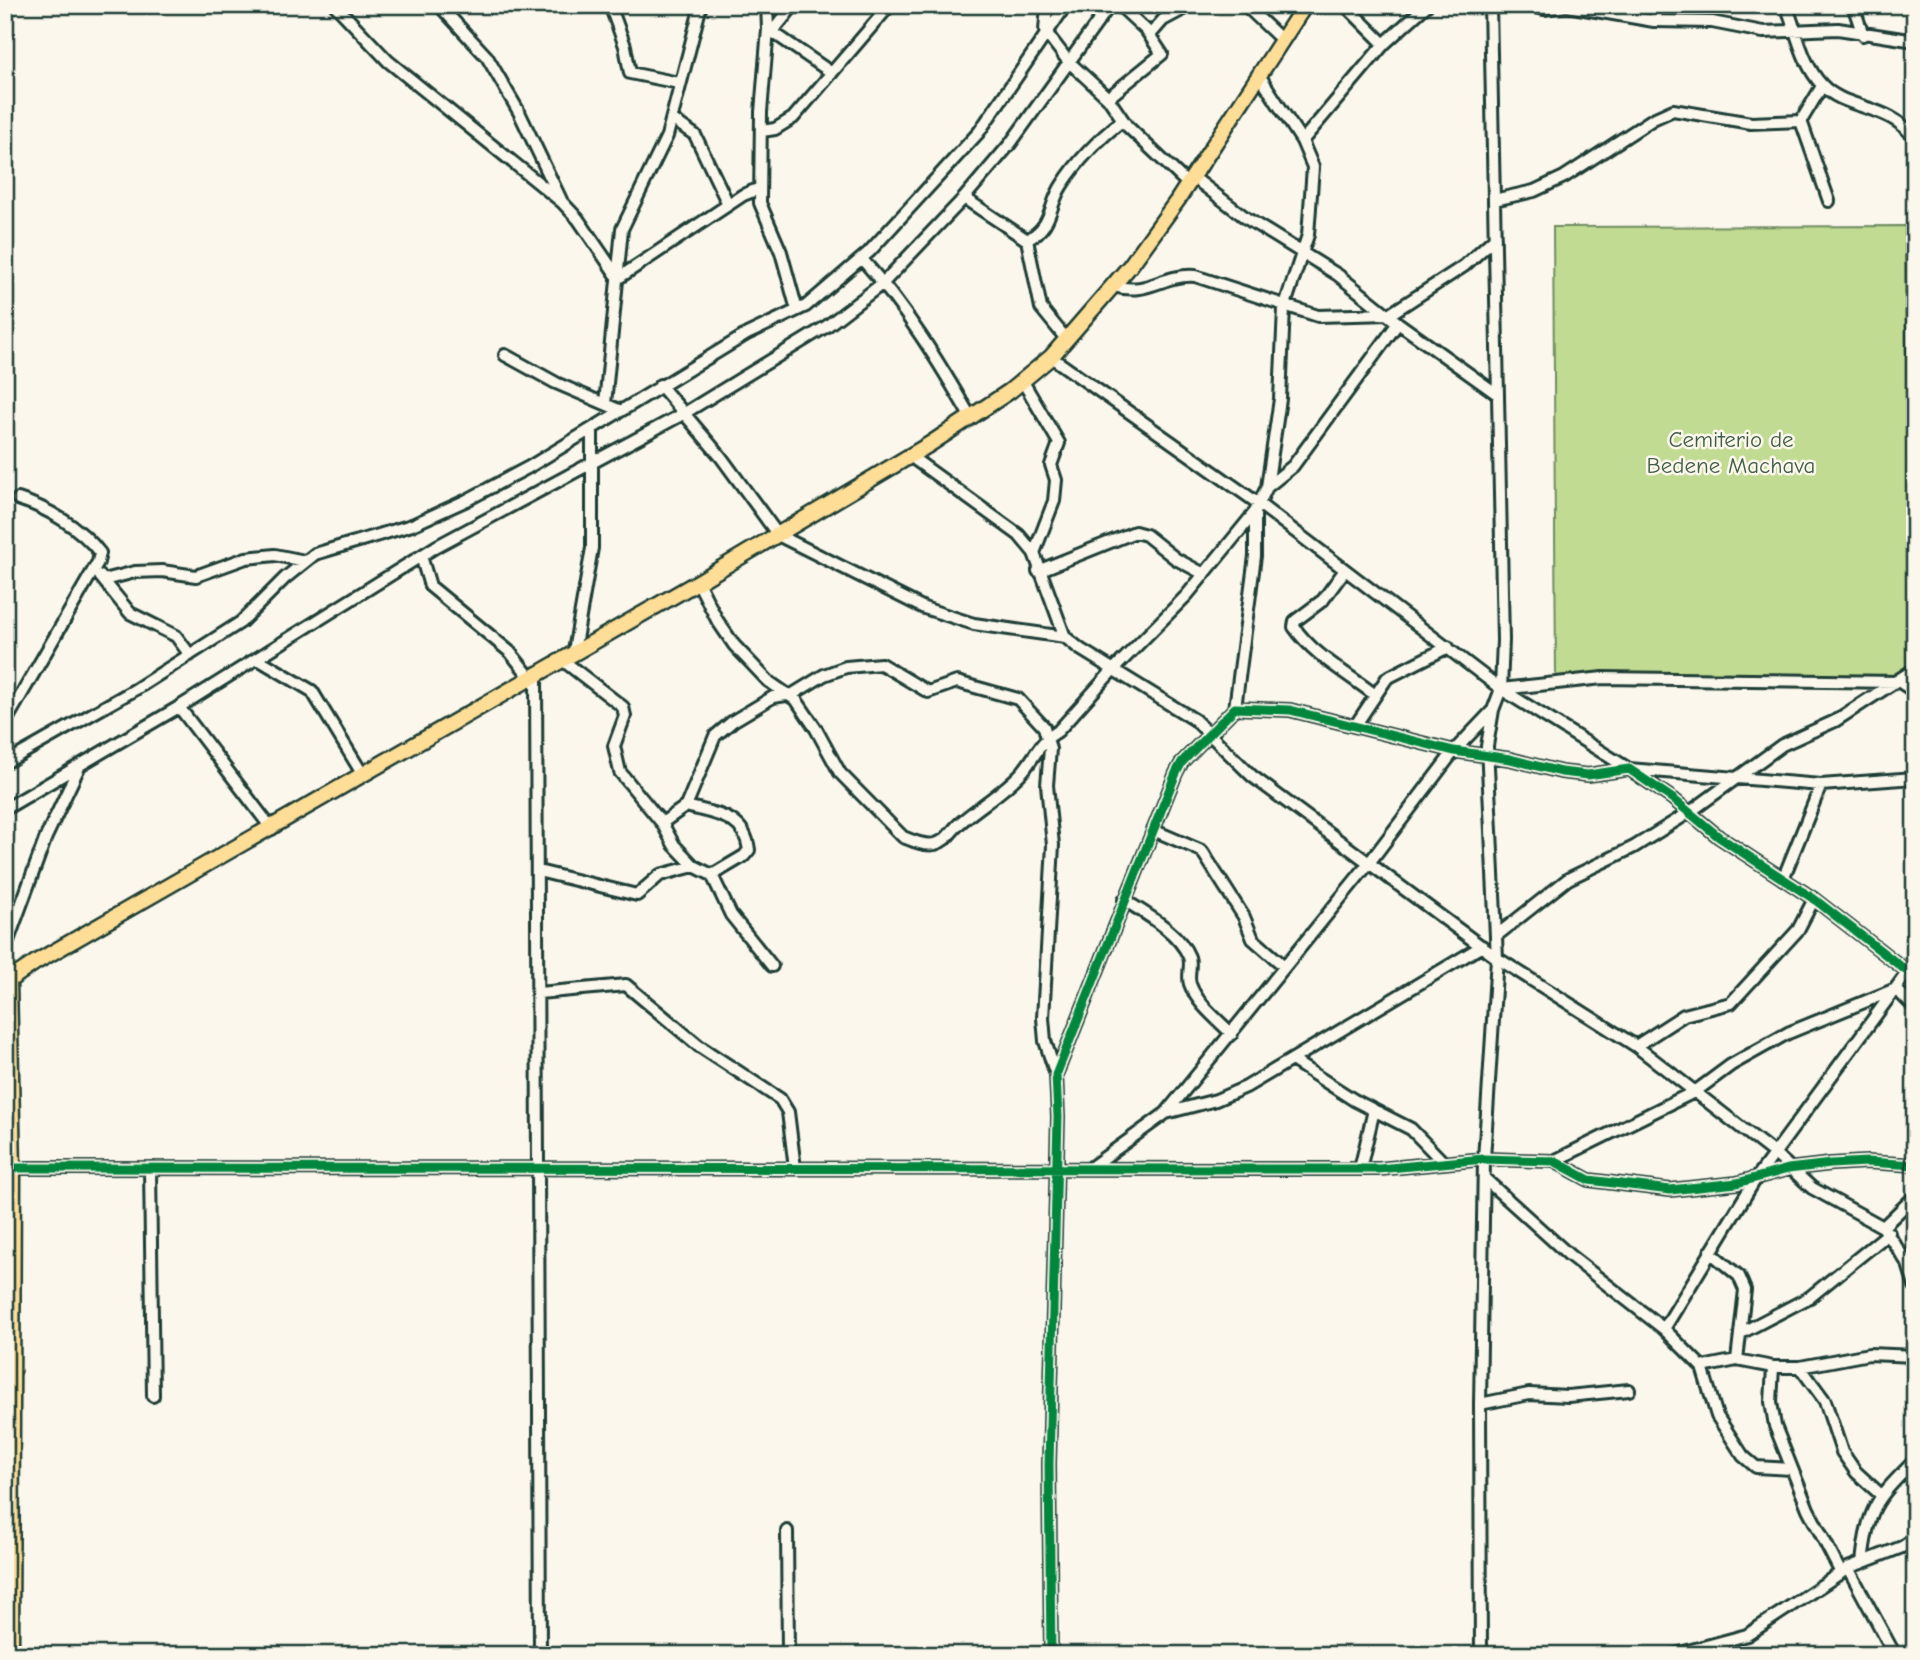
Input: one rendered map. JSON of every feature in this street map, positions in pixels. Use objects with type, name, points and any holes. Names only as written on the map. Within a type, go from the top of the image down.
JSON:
[{"type":"main road","points":[[11,1655],[8,1315],[13,1168],[7,982],[36,962],[272,829],[778,535],[971,418],[1023,380],[1051,357],[1113,286],[1191,180],[1305,5]]},
{"type":"street","points":[[335,5],[388,61],[562,202],[578,219],[617,278]]},
{"type":"street","points":[[610,5],[625,46],[630,73],[679,83]]},
{"type":"street","points":[[605,404],[622,229],[672,119],[701,5]]},
{"type":"street","points":[[767,5],[770,31],[758,190],[760,203],[781,252],[797,310]]},
{"type":"street","points":[[770,31],[794,5]]},
{"type":"street","points":[[762,131],[775,129],[793,118],[890,5]]},
{"type":"street","points":[[1047,5],[1045,31],[1068,61],[1108,98],[1123,120],[1191,180],[1301,254],[1338,275],[1398,323],[1497,394]]},
{"type":"street","points":[[5,764],[89,718],[241,622],[304,561],[315,554],[354,540],[412,525],[467,500],[592,429],[747,334],[797,310],[836,283],[862,259],[992,116],[1045,31],[1066,5]]},
{"type":"street","points":[[5,808],[179,708],[421,556],[682,414],[827,326],[883,282],[964,198],[1010,144],[1110,5]]},
{"type":"street","points":[[1108,98],[1162,54],[1150,35],[1119,5]]},
{"type":"street","points":[[1150,35],[1170,15],[1191,5]]},
{"type":"street","points":[[1245,5],[1282,40]]},
{"type":"street","points":[[1345,5],[1384,44]]},
{"type":"street","points":[[1302,141],[1384,44],[1426,5]]},
{"type":"street","points":[[1482,1655],[1480,1404],[1484,1159],[1497,957],[1487,755],[1493,710],[1501,689],[1503,640],[1490,5]]},
{"type":"street","points":[[1529,5],[1566,6],[1654,21],[1712,22],[1763,32],[1838,29],[1915,41]]},
{"type":"street","points":[[1654,21],[1660,5]]},
{"type":"street","points":[[1786,5],[1807,64],[1822,86],[1897,119],[1915,139]]},
{"type":"street","points":[[1853,5],[1863,35]]},
{"type":"street","points":[[443,7],[487,57],[519,112],[562,202]]},
{"type":"street","points":[[770,31],[832,73]]},
{"type":"street","points":[[698,582],[716,620],[734,645],[786,696],[797,701],[840,773],[889,824],[916,843],[934,844],[947,838],[959,824],[1018,775],[1046,736],[1058,731],[1204,574],[1257,508],[1267,487],[1280,399],[1284,308],[1311,214],[1312,167],[1302,141],[1259,75]]},
{"type":"street","points":[[1801,121],[1822,86]]},
{"type":"street","points":[[1494,200],[1535,191],[1564,177],[1653,118],[1673,110],[1751,123],[1801,121]]},
{"type":"street","points":[[672,119],[695,135],[728,204]]},
{"type":"street","points":[[1027,240],[1048,219],[1065,181],[1103,136],[1123,120]]},
{"type":"street","points":[[1801,121],[1829,201]]},
{"type":"street","points":[[617,278],[679,240],[728,204],[758,190]]},
{"type":"street","points":[[964,198],[1027,240],[1041,308],[1067,340]]},
{"type":"street","points":[[1113,286],[1139,291],[1178,275],[1195,276],[1284,308],[1318,316],[1390,314],[1464,266],[1495,238]]},
{"type":"street","points":[[862,259],[883,282],[918,331],[971,418]]},
{"type":"street","points":[[1267,487],[1281,478],[1310,445],[1398,323]]},
{"type":"street","points":[[505,355],[556,383],[619,410]]},
{"type":"street","points":[[1051,357],[1345,570],[1501,689],[1629,769],[1690,812],[1719,837],[1911,967],[1755,1180],[1664,1329]]},
{"type":"street","points":[[1023,380],[1059,443],[1051,465],[1056,480],[1054,501],[1034,553]]},
{"type":"street","points":[[660,385],[721,457],[778,535],[924,608],[974,624],[1065,637],[1112,671],[1154,693],[1211,733],[1225,752],[1252,776],[1482,946],[1636,1046],[1696,1091],[1812,1188],[1886,1230],[1908,1264],[1915,1286]]},
{"type":"street","points":[[592,429],[593,548],[568,655],[624,706],[625,716],[614,746],[616,761],[624,778],[662,823],[674,845],[694,866],[712,874],[731,915],[772,966]]},
{"type":"street","points":[[910,456],[1019,535],[1034,553],[1038,571],[1065,637]]},
{"type":"street","points":[[5,723],[100,553],[81,533],[33,503],[18,499]]},
{"type":"street","points":[[1056,1075],[1124,900],[1182,762],[1235,708],[1255,556],[1257,508]]},
{"type":"street","points":[[1038,571],[1135,532],[1146,536],[1175,559],[1204,574]]},
{"type":"street","points":[[104,580],[135,572],[162,570],[196,576],[246,558],[275,555],[304,561]]},
{"type":"street","points":[[421,556],[430,586],[510,652],[533,675],[538,871],[540,1655]]},
{"type":"street","points":[[94,568],[130,612],[176,636],[190,655]]},
{"type":"street","points":[[1345,570],[1322,600],[1295,621],[1294,627],[1321,657],[1375,695]]},
{"type":"street","points":[[1355,726],[1387,678],[1448,647]]},
{"type":"street","points":[[258,659],[312,691],[363,775]]},
{"type":"street","points":[[662,823],[686,806],[715,736],[764,702],[786,696],[824,675],[846,667],[881,664],[928,692],[957,682],[1018,699],[1038,719],[1046,736],[1050,749],[1047,785],[1053,845],[1047,904],[1043,1018],[1045,1041],[1056,1075],[1049,1464],[1051,1655]]},
{"type":"street","points":[[1496,936],[1568,879],[1633,847],[1690,812],[1783,746],[1835,721],[1915,670]]},
{"type":"street","points":[[1501,689],[1603,678],[1900,682],[1915,692]]},
{"type":"street","points":[[179,708],[272,829]]},
{"type":"street","points":[[1235,708],[1290,710],[1454,751],[1588,775],[1629,769],[1821,785],[1915,778]]},
{"type":"street","points":[[1090,1168],[1166,1113],[1369,863],[1454,751],[1493,710]]},
{"type":"street","points":[[5,949],[46,837],[80,765]]},
{"type":"street","points":[[1783,879],[1821,785]]},
{"type":"street","points":[[686,806],[729,817],[743,828],[748,839],[749,850],[744,856],[712,874]]},
{"type":"street","points":[[1153,830],[1202,851],[1244,917],[1253,939],[1284,966]]},
{"type":"street","points":[[538,871],[637,895],[642,894],[654,878],[694,866]]},
{"type":"street","points":[[1636,1046],[1694,1010],[1731,1003],[1798,930],[1814,899]]},
{"type":"street","points":[[1124,900],[1159,924],[1180,945],[1188,956],[1191,987],[1202,1004],[1232,1034]]},
{"type":"street","points":[[1166,1113],[1216,1100],[1292,1060],[1482,946]]},
{"type":"street","points":[[538,993],[626,985],[699,1046],[780,1100],[788,1112],[795,1168]]},
{"type":"street","points":[[1896,989],[1915,1008]]},
{"type":"street","points":[[1555,1161],[1696,1091],[1731,1065],[1788,1033],[1896,989]]},
{"type":"street","points":[[1292,1060],[1374,1110],[1411,1129],[1444,1163]]},
{"type":"street","points":[[1360,1169],[1374,1110]]},
{"type":"street","points":[[13,1168],[1360,1169],[1484,1159],[1555,1161],[1589,1180],[1670,1190],[1755,1180],[1788,1169],[1867,1162],[1915,1165]]},
{"type":"street","points":[[150,1168],[153,1396]]},
{"type":"street","points":[[1485,1179],[1569,1255],[1664,1329],[1702,1367],[1717,1416],[1743,1456],[1756,1466],[1791,1469]]},
{"type":"street","points":[[1741,1333],[1810,1297],[1886,1230],[1915,1196]]},
{"type":"street","points":[[1710,1252],[1743,1282],[1737,1360]]},
{"type":"street","points":[[1702,1367],[1737,1360],[1773,1367],[1800,1367],[1869,1354],[1915,1356]]},
{"type":"street","points":[[1773,1367],[1771,1402],[1774,1426],[1791,1469],[1844,1570],[1895,1655]]},
{"type":"street","points":[[1800,1367],[1825,1401],[1842,1452],[1856,1472],[1880,1494]]},
{"type":"street","points":[[1480,1404],[1529,1394],[1568,1396],[1629,1391]]},
{"type":"street","points":[[1862,1563],[1866,1524],[1880,1494],[1915,1460]]},
{"type":"street","points":[[787,1531],[788,1655]]},
{"type":"street","points":[[1673,1655],[1747,1635],[1844,1570],[1915,1538]]},
{"type":"green space","name":"Cemiterio de Bedene Machava","points":[[1905,226],[1909,677],[1556,678],[1553,227]]},
{"type":"cycle path","points":[[1051,1655],[1049,1464],[1058,1117],[1056,1075],[1176,773],[1182,762],[1235,708],[1290,710],[1454,751],[1510,759],[1561,772],[1588,775],[1629,769],[1673,799],[1719,837],[1814,899],[1908,972]]},
{"type":"cycle path","points":[[13,1168],[1379,1169],[1484,1159],[1554,1161],[1589,1180],[1670,1190],[1737,1183],[1788,1169],[1831,1164],[1867,1162],[1915,1165]]}]
